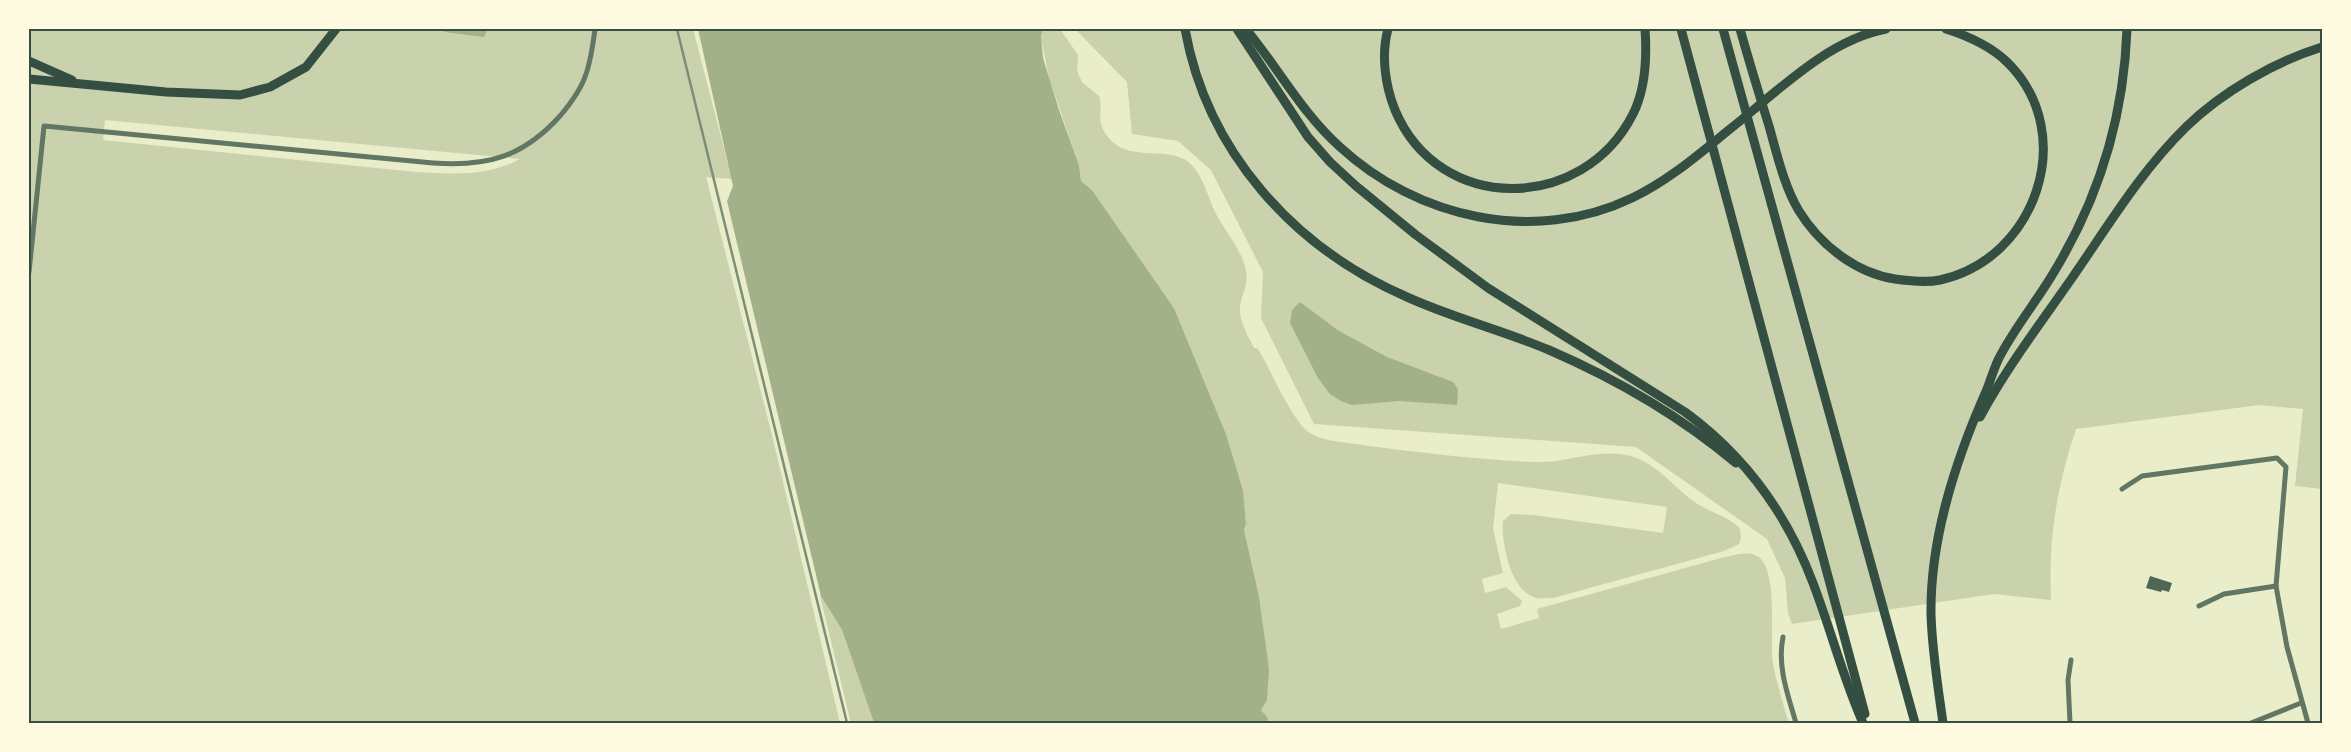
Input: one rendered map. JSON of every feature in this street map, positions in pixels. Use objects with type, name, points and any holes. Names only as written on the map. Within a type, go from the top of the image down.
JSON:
[{"type":"highway","points":[[29,79],[196,95],[240,95],[270,87],[306,67],[336,29]]},
{"type":"highway","points":[[1185,29],[1200,86],[1224,139],[1264,195],[1309,238],[1351,268],[1388,289],[1436,309],[1546,349],[1642,397],[1690,427],[1757,481]]},
{"type":"highway","points":[[1237,29],[1308,137],[1330,162],[1356,186],[1416,235],[1488,288],[1659,394],[1695,419],[1726,446],[1757,481],[1786,523],[1806,566],[1863,723]]},
{"type":"highway","points":[[1246,29],[1315,122],[1367,171],[1391,186],[1434,206],[1475,218],[1511,222],[1576,216],[1602,210],[1632,198],[1689,162],[1818,59],[1833,50],[1886,29]]},
{"type":"highway","points":[[1388,29],[1384,56],[1389,96],[1399,120],[1413,140],[1440,167],[1461,178],[1483,185],[1529,189],[1554,183],[1579,172],[1598,158],[1615,140],[1633,114],[1643,85],[1646,50],[1645,29]]},
{"type":"highway","points":[[1681,29],[1867,723]]},
{"type":"highway","points":[[1723,29],[1915,723]]},
{"type":"highway","points":[[1740,29],[1781,168],[1799,211],[1826,244],[1853,264],[1879,276],[1917,281],[1940,280],[1951,276],[1975,266],[1996,251],[2024,221],[2038,189],[2042,172],[2043,140],[2040,122],[2019,75],[2007,62],[1977,40],[1946,29]]},
{"type":"highway","points":[[1943,723],[1931,615],[1936,544],[1965,445],[1999,358],[2056,270],[2083,218],[2098,180],[2117,117],[2123,81],[2127,29]]},
{"type":"highway","points":[[1965,445],[2003,375],[2136,186],[2160,156],[2187,127],[2218,101],[2252,79],[2322,47]]},
{"type":"highway","points":[[29,61],[61,76],[99,87]]},
{"type":"street","points":[[29,272],[44,126],[433,163],[457,165],[480,163],[503,157],[522,148],[539,137],[564,111],[574,98],[586,74],[595,29]]},
{"type":"street","points":[[2122,489],[2142,476],[2277,458],[2286,467],[2276,586],[2301,703],[2308,723]]},
{"type":"street","points":[[2199,606],[2224,594],[2276,586]]},
{"type":"street","points":[[1783,637],[1781,649],[1782,671],[1796,723]]},
{"type":"street","points":[[2070,660],[2068,680],[2070,723]]},
{"type":"street","points":[[2250,723],[2301,703]]},
{"type":"shaded area","points":[[29,29],[693,29],[732,179],[706,177],[772,435],[840,723],[29,723]],"holes":[[[105,120],[520,159],[508,165],[482,172],[430,173],[103,140]]]},
{"type":"shaded area","points":[[440,29],[488,29],[484,37],[445,32]]},
{"type":"shaded area","points":[[698,29],[1043,29],[1041,36],[1043,58],[1079,165],[1081,181],[1092,190],[1174,308],[1226,434],[1243,490],[1246,524],[1244,530],[1259,596],[1269,669],[1267,700],[1261,710],[1268,718],[1267,723],[874,723],[842,630],[821,596],[727,201],[733,186]]},
{"type":"shaded area","points":[[1043,29],[1060,29],[1078,55],[1077,71],[1082,82],[1099,96],[1101,125],[1112,142],[1123,149],[1136,152],[1175,156],[1186,160],[1195,169],[1216,214],[1238,249],[1244,264],[1247,276],[1240,312],[1246,331],[1254,348],[1257,348],[1261,354],[1288,406],[1307,431],[1323,439],[1333,441],[1432,454],[1508,461],[1545,462],[1596,454],[1622,454],[1644,461],[1692,500],[1727,519],[1740,529],[1741,538],[1739,544],[1724,551],[1553,598],[1537,598],[1528,594],[1520,587],[1514,577],[1506,554],[1503,521],[1511,514],[1534,515],[1663,533],[1667,507],[1498,483],[1493,529],[1503,573],[1482,579],[1485,593],[1506,587],[1522,601],[1520,606],[1497,614],[1501,629],[1539,618],[1537,609],[1721,558],[1742,554],[1755,555],[1763,561],[1768,572],[1772,604],[1773,664],[1789,723],[1267,723],[1268,718],[1261,710],[1263,624],[1259,596],[1244,530],[1246,524],[1243,490],[1226,434],[1174,308],[1092,190],[1081,181],[1079,165],[1049,78],[1041,37]]},
{"type":"shaded area","points":[[1075,29],[2322,29],[2322,489],[2295,486],[2303,409],[2259,405],[2076,429],[2069,450],[2055,513],[2051,556],[2051,600],[1994,594],[1792,624],[1788,613],[1785,578],[1767,539],[1636,447],[1314,424],[1261,318],[1263,272],[1211,170],[1178,141],[1132,134],[1127,82]]},
{"type":"shaded area","points":[[1300,302],[1339,331],[1387,357],[1453,382],[1458,389],[1457,405],[1399,401],[1352,405],[1330,394],[1318,378],[1290,323],[1292,310]]},
{"type":"shaded area","points":[[820,596],[842,630],[874,723],[851,723]]},
{"type":"building","points":[[2150,576],[2172,583],[2169,592],[2146,588]]},
{"type":"railway","points":[[677,29],[847,723]]}]
